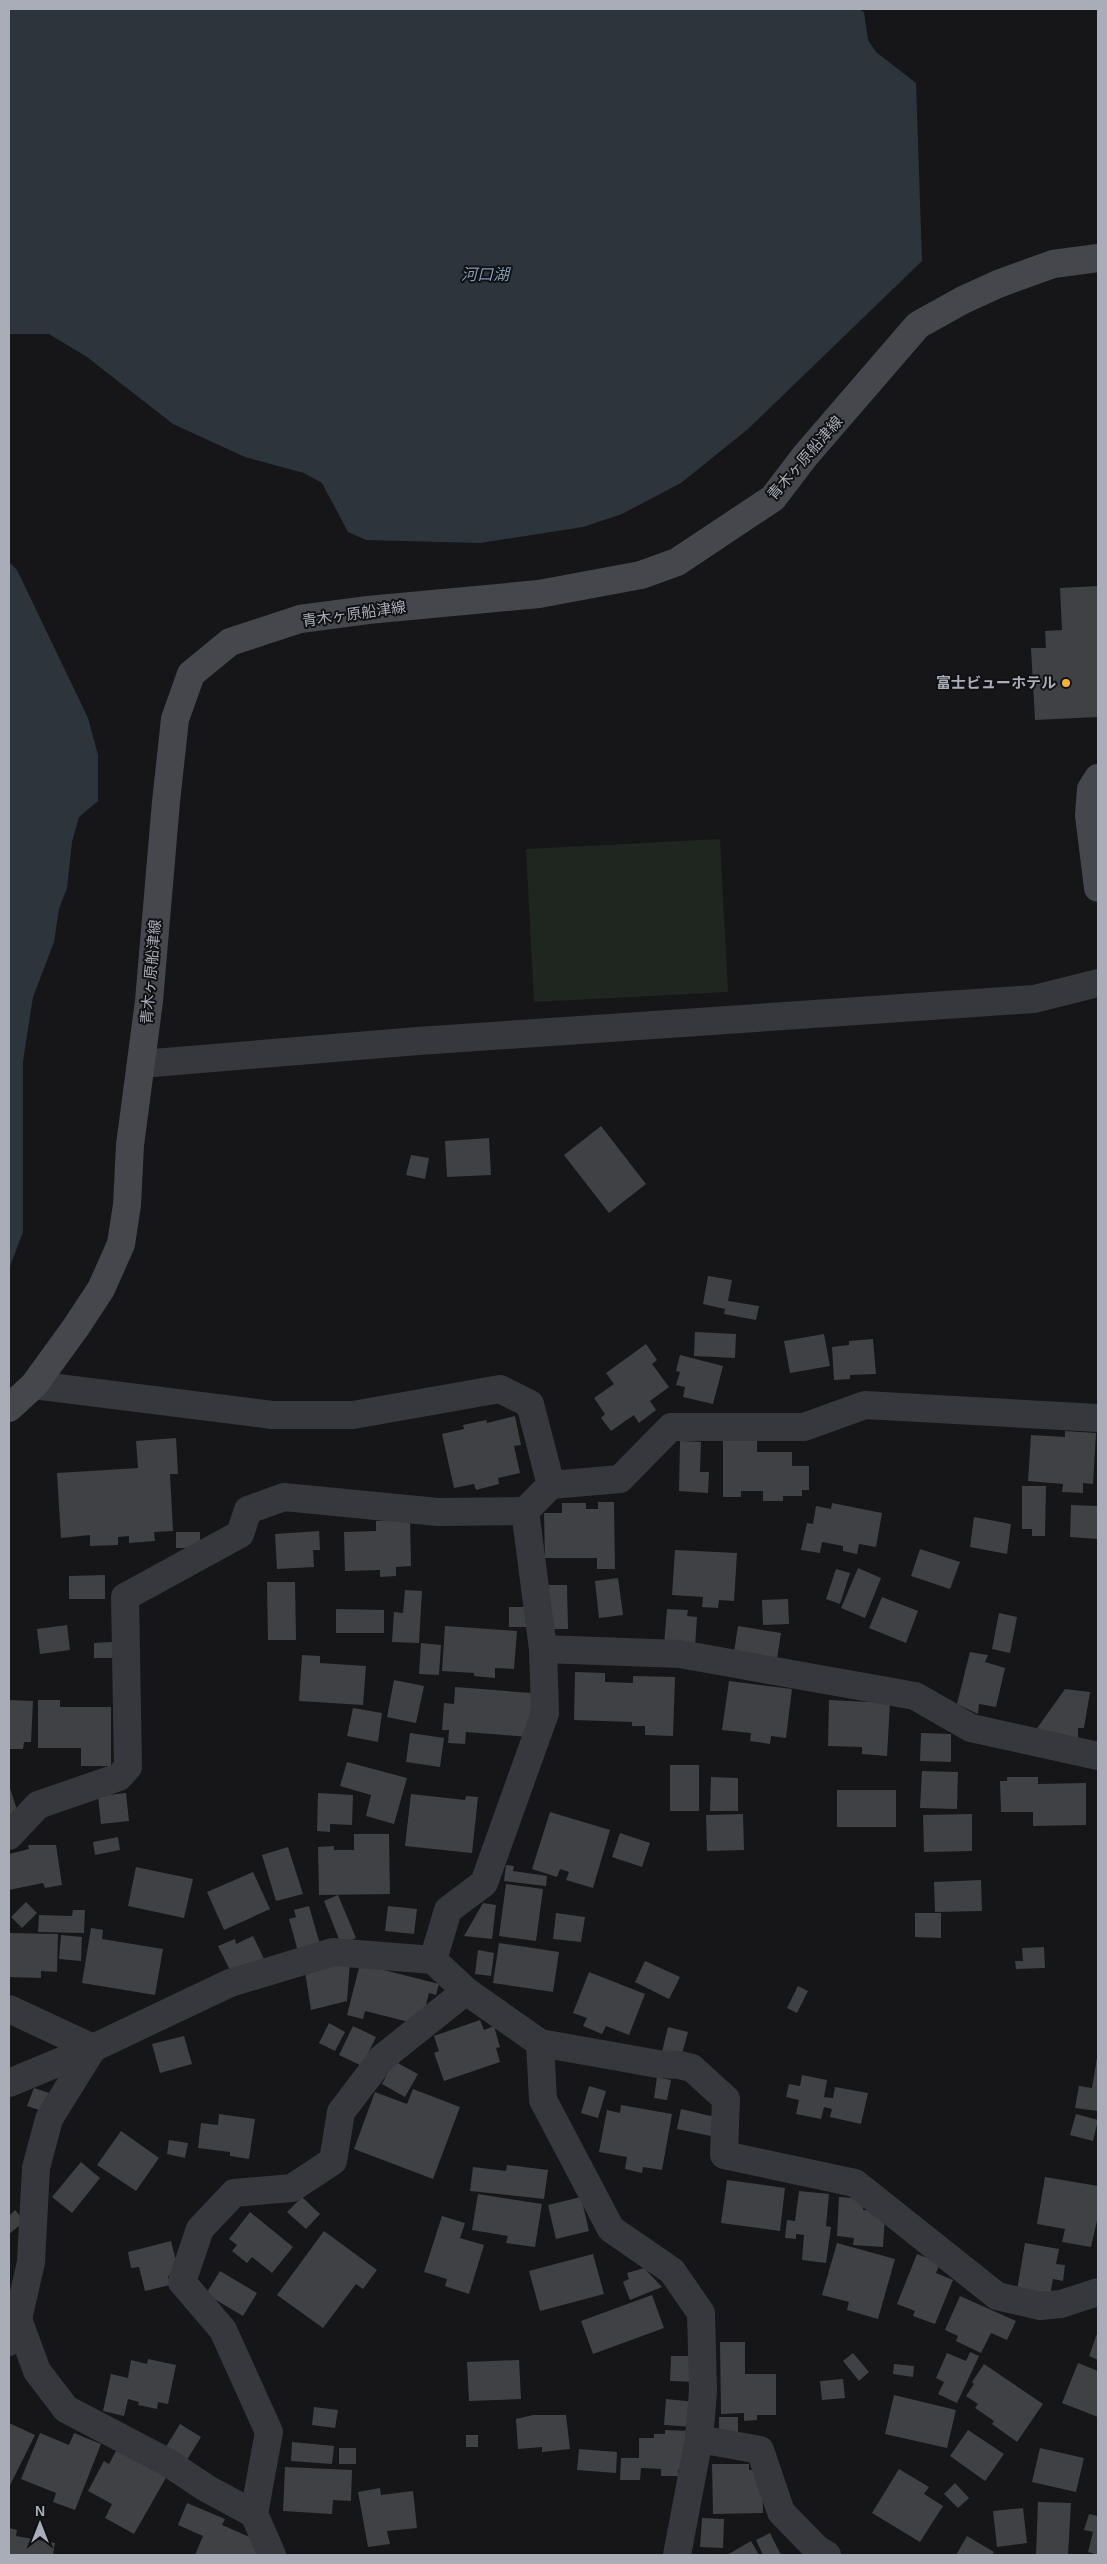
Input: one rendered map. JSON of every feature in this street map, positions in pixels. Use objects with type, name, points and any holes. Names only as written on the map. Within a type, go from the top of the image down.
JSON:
[{"type":"main road","name":"青木ヶ原船津線","points":[[9,1408],[34,1385],[101,1289],[121,1244],[127,1206],[130,1144],[150,1001],[166,802],[175,719],[191,674],[230,642],[300,620],[396,607],[539,594],[641,575],[677,562],[773,498],[806,456],[918,325],[963,300],[998,284],[1053,264],[1098,258]]},
{"type":"main road","points":[[1098,778],[1090,790],[1089,815],[1098,888]]},
{"type":"street","points":[[141,1064],[418,1040],[1034,999],[1098,982]]},
{"type":"street","points":[[34,1385],[272,1415],[353,1415],[500,1389],[530,1404],[551,1485]]},
{"type":"street","points":[[9,1836],[38,1805],[120,1777],[126,1770],[128,1767],[128,1718],[126,1597],[240,1534],[248,1510],[284,1497],[438,1512],[525,1511],[551,1485],[620,1479],[671,1427],[804,1427],[865,1405],[1098,1418]]},
{"type":"street","points":[[433,1960],[448,1910],[484,1883],[545,1713],[543,1649],[525,1511]]},
{"type":"street","points":[[543,1649],[680,1654],[915,1696],[971,1728],[1098,1756]]},
{"type":"street","points":[[9,2083],[93,2048],[230,1983],[333,1952],[433,1960],[466,1991],[540,2042],[658,2064],[679,2064],[692,2068],[726,2099],[724,2155],[855,2183],[997,2296],[1040,2306],[1061,2304],[1098,2292]]},
{"type":"street","points":[[272,2555],[254,2514],[269,2432],[223,2330],[182,2282],[200,2228],[234,2193],[292,2188],[333,2161],[341,2112],[382,2058],[466,1991]]},
{"type":"street","points":[[9,2009],[93,2048]]},
{"type":"street","points":[[540,2042],[543,2100],[611,2230],[672,2271],[700,2313],[703,2391],[699,2439],[677,2555]]},
{"type":"street","points":[[93,2048],[49,2120],[36,2168],[31,2262],[13,2330],[38,2371],[66,2409],[167,2462],[206,2488],[254,2514]]},
{"type":"street","points":[[699,2439],[760,2450],[782,2512],[817,2549],[827,2555]]},
{"type":"shaded area","points":[[720,839],[728,992],[534,1002],[526,849]]},
{"type":"water","name":"河口湖","points":[[9,9],[859,9],[864,12],[868,40],[876,52],[916,83],[922,261],[748,429],[681,483],[622,514],[583,527],[480,543],[366,540],[348,532],[322,483],[304,473],[245,457],[173,424],[87,357],[49,334],[9,334]]},
{"type":"water","points":[[9,562],[17,570],[88,718],[98,755],[98,801],[79,817],[72,842],[67,888],[59,909],[54,942],[33,997],[23,1061],[23,1232],[9,1269]]},
{"type":"building","name":"富士ビューホテル","points":[[1098,586],[1098,717],[1035,720],[1031,648],[1046,648],[1045,631],[1062,630],[1060,588]]},
{"type":"building","points":[[601,1126],[646,1184],[609,1213],[564,1155]]},
{"type":"building","points":[[489,1138],[491,1175],[447,1177],[445,1141]]},
{"type":"building","points":[[411,1155],[429,1158],[425,1179],[406,1175]]},
{"type":"building","points":[[708,1276],[732,1280],[728,1301],[759,1306],[756,1320],[724,1314],[725,1309],[703,1304]]},
{"type":"building","points":[[695,1332],[736,1334],[735,1358],[694,1356]]},
{"type":"building","points":[[824,1334],[830,1366],[790,1373],[784,1341]]},
{"type":"building","points":[[873,1339],[876,1374],[850,1375],[850,1379],[834,1380],[832,1347],[849,1345],[849,1341]]},
{"type":"building","points":[[646,1344],[657,1360],[652,1364],[669,1387],[650,1401],[656,1410],[639,1423],[634,1415],[611,1431],[601,1418],[605,1414],[594,1398],[614,1384],[606,1373]]},
{"type":"building","points":[[680,1355],[723,1366],[713,1404],[683,1397],[685,1387],[676,1385],[680,1372],[676,1371]]},
{"type":"building","points":[[515,1416],[521,1445],[514,1446],[520,1473],[498,1478],[499,1484],[476,1490],[474,1484],[454,1488],[442,1434],[464,1429],[463,1425],[486,1420],[487,1423]]},
{"type":"building","points":[[1065,1431],[1096,1433],[1093,1484],[1083,1483],[1083,1493],[1062,1492],[1063,1484],[1028,1481],[1031,1435],[1065,1437]]},
{"type":"building","points":[[723,1436],[757,1436],[757,1452],[792,1452],[792,1466],[809,1466],[809,1490],[802,1490],[802,1496],[783,1496],[783,1501],[763,1501],[763,1491],[741,1491],[741,1497],[723,1497]]},
{"type":"building","points":[[176,1438],[178,1474],[170,1474],[173,1531],[154,1532],[155,1541],[129,1543],[129,1536],[118,1537],[118,1545],[90,1546],[90,1535],[61,1538],[57,1473],[138,1468],[136,1441]]},
{"type":"building","points":[[680,1441],[701,1442],[700,1472],[709,1472],[708,1493],[679,1491]]},
{"type":"building","points":[[1022,1486],[1046,1486],[1045,1536],[1032,1536],[1032,1529],[1022,1529]]},
{"type":"building","points":[[598,1502],[614,1502],[615,1569],[597,1569],[597,1558],[545,1558],[544,1513],[562,1513],[562,1503],[586,1503],[586,1509],[598,1509]]},
{"type":"building","points":[[832,1503],[882,1513],[876,1547],[859,1544],[857,1554],[843,1551],[843,1546],[822,1542],[820,1553],[801,1550],[807,1523],[813,1524],[816,1506],[831,1509]]},
{"type":"building","points":[[1071,1505],[1098,1506],[1098,1539],[1070,1537]]},
{"type":"building","points":[[974,1517],[1011,1524],[1007,1554],[970,1547]]},
{"type":"building","points":[[410,1520],[411,1566],[396,1567],[396,1576],[380,1577],[380,1570],[345,1571],[344,1532],[376,1531],[376,1521]]},
{"type":"building","points":[[319,1531],[320,1550],[313,1550],[314,1567],[277,1569],[275,1534]]},
{"type":"building","points":[[176,1532],[200,1532],[200,1548],[176,1548]]},
{"type":"building","points":[[920,1549],[960,1562],[950,1589],[911,1576]]},
{"type":"building","points":[[675,1550],[737,1553],[734,1601],[719,1600],[718,1608],[702,1607],[703,1597],[672,1595]]},
{"type":"building","points":[[858,1568],[881,1578],[865,1618],[841,1608]]},
{"type":"building","points":[[836,1569],[850,1573],[840,1604],[826,1599]]},
{"type":"building","points":[[105,1575],[105,1599],[69,1599],[69,1576]]},
{"type":"building","points":[[618,1578],[623,1615],[599,1618],[595,1581]]},
{"type":"building","points":[[267,1582],[295,1582],[296,1640],[268,1640]]},
{"type":"building","points":[[548,1585],[567,1585],[568,1629],[549,1629]]},
{"type":"building","points":[[405,1590],[422,1591],[419,1643],[392,1642],[394,1612],[403,1613]]},
{"type":"building","points":[[882,1597],[918,1611],[906,1643],[869,1628]]},
{"type":"building","points":[[788,1599],[789,1624],[763,1625],[762,1600]]},
{"type":"building","points":[[509,1607],[527,1607],[527,1627],[509,1627]]},
{"type":"building","points":[[336,1609],[384,1610],[384,1633],[336,1633]]},
{"type":"building","points":[[667,1609],[688,1610],[687,1616],[697,1617],[695,1647],[664,1645]]},
{"type":"building","points":[[999,1613],[1017,1617],[1010,1653],[992,1649]]},
{"type":"building","points":[[67,1625],[70,1650],[40,1654],[37,1629]]},
{"type":"building","points":[[445,1626],[517,1631],[514,1669],[495,1668],[495,1678],[474,1676],[474,1673],[442,1671]]},
{"type":"building","points":[[738,1626],[781,1633],[777,1659],[734,1652]]},
{"type":"building","points":[[112,1642],[112,1658],[94,1658],[94,1643]]},
{"type":"building","points":[[421,1643],[441,1645],[439,1675],[419,1674]]},
{"type":"building","points":[[970,1652],[988,1655],[985,1662],[1005,1668],[996,1707],[979,1704],[978,1714],[957,1704]]},
{"type":"building","points":[[302,1655],[320,1656],[320,1663],[366,1666],[363,1705],[299,1701]]},
{"type":"building","points":[[575,1672],[605,1673],[605,1682],[633,1683],[633,1676],[675,1677],[673,1736],[645,1735],[645,1726],[632,1726],[632,1722],[574,1720]]},
{"type":"building","points":[[394,1680],[424,1686],[416,1723],[387,1717]]},
{"type":"building","points":[[729,1681],[792,1689],[786,1738],[771,1736],[770,1744],[750,1741],[751,1733],[722,1730]]},
{"type":"building","points":[[455,1687],[532,1693],[529,1737],[466,1732],[465,1744],[448,1743],[449,1730],[442,1730],[444,1703],[454,1704]]},
{"type":"building","points":[[1065,1689],[1090,1692],[1084,1728],[1078,1728],[1078,1741],[1033,1734]]},
{"type":"building","points":[[9,1700],[33,1701],[31,1742],[24,1742],[23,1749],[9,1749]]},
{"type":"building","points":[[38,1700],[60,1700],[60,1707],[111,1707],[111,1766],[81,1766],[81,1748],[38,1748]]},
{"type":"building","points":[[829,1700],[890,1703],[887,1756],[862,1754],[862,1747],[828,1746]]},
{"type":"building","points":[[353,1708],[382,1713],[378,1742],[347,1736]]},
{"type":"building","points":[[410,1733],[444,1738],[440,1767],[406,1762]]},
{"type":"building","points":[[921,1733],[951,1734],[951,1762],[920,1761]]},
{"type":"building","points":[[347,1762],[407,1778],[394,1824],[366,1816],[371,1795],[340,1786]]},
{"type":"building","points":[[670,1765],[699,1765],[699,1811],[670,1811]]},
{"type":"building","points":[[922,1771],[958,1772],[957,1809],[920,1808]]},
{"type":"building","points":[[711,1777],[738,1778],[738,1811],[710,1811]]},
{"type":"building","points":[[1007,1777],[1038,1777],[1038,1784],[1086,1783],[1086,1825],[1033,1826],[1033,1812],[1001,1812],[1000,1781],[1007,1781]]},
{"type":"building","points":[[9,1785],[19,1816],[9,1819]]},
{"type":"building","points":[[837,1790],[896,1790],[896,1827],[837,1827]]},
{"type":"building","points":[[126,1793],[129,1821],[101,1824],[98,1796]]},
{"type":"building","points":[[318,1793],[353,1795],[352,1825],[330,1824],[330,1832],[317,1831]]},
{"type":"building","points":[[411,1794],[465,1800],[466,1796],[478,1797],[472,1853],[405,1846]]},
{"type":"building","points":[[550,1812],[610,1830],[593,1888],[566,1880],[569,1872],[560,1869],[557,1877],[532,1869]]},
{"type":"building","points":[[743,1814],[744,1850],[707,1851],[706,1815]]},
{"type":"building","points":[[972,1814],[972,1851],[924,1852],[923,1815]]},
{"type":"building","points":[[620,1833],[650,1843],[642,1867],[612,1857]]},
{"type":"building","points":[[354,1834],[389,1834],[390,1894],[319,1895],[318,1847],[334,1846],[334,1850],[354,1850]]},
{"type":"building","points":[[118,1837],[120,1850],[95,1855],[93,1842]]},
{"type":"building","points":[[28,1845],[56,1845],[62,1885],[45,1888],[43,1883],[9,1890],[9,1854],[29,1849]]},
{"type":"building","points":[[288,1847],[303,1894],[276,1901],[262,1855]]},
{"type":"building","points":[[506,1865],[514,1866],[513,1871],[547,1876],[546,1886],[504,1881]]},
{"type":"building","points":[[136,1867],[193,1879],[184,1918],[128,1906]]},
{"type":"building","points":[[253,1872],[270,1909],[224,1930],[207,1892]]},
{"type":"building","points":[[981,1880],[982,1911],[935,1912],[934,1882]]},
{"type":"building","points":[[506,1884],[543,1889],[536,1941],[499,1936]]},
{"type":"building","points":[[338,1895],[356,1938],[341,1944],[324,1901]]},
{"type":"building","points":[[26,1902],[37,1913],[22,1928],[11,1917]]},
{"type":"building","points":[[483,1903],[496,1905],[492,1939],[464,1936]]},
{"type":"building","points":[[309,1906],[321,1948],[299,1955],[289,1919],[296,1917],[294,1910]]},
{"type":"building","points":[[388,1906],[417,1909],[414,1934],[385,1931]]},
{"type":"building","points":[[73,1910],[85,1910],[84,1933],[38,1932],[39,1915],[72,1916]]},
{"type":"building","points":[[556,1913],[585,1917],[581,1942],[553,1939]]},
{"type":"building","points":[[915,1913],[941,1913],[941,1938],[915,1937]]},
{"type":"building","points":[[91,1928],[103,1930],[102,1939],[163,1949],[155,1995],[82,1983]]},
{"type":"building","points":[[9,1933],[58,1934],[57,1972],[41,1971],[41,1978],[9,1977]]},
{"type":"building","points":[[61,1935],[82,1937],[81,1961],[59,1959]]},
{"type":"building","points":[[253,1936],[264,1959],[232,1974],[218,1946],[235,1939],[236,1944]]},
{"type":"building","points":[[499,1943],[559,1952],[553,1992],[493,1983]]},
{"type":"building","points":[[1044,1947],[1045,1968],[1016,1969],[1015,1961],[1023,1961],[1022,1948]]},
{"type":"building","points":[[478,1950],[494,1953],[491,1976],[475,1974]]},
{"type":"building","points":[[645,1961],[680,1977],[669,1999],[635,1982]]},
{"type":"building","points":[[350,1962],[347,2001],[311,2010],[305,1972]]},
{"type":"building","points":[[360,1964],[439,1984],[436,1995],[429,1993],[421,2025],[365,2011],[363,2019],[347,2015]]},
{"type":"building","points":[[589,1972],[645,1994],[629,2035],[606,2026],[602,2034],[583,2026],[587,2018],[573,2013]]},
{"type":"building","points":[[798,1986],[808,1991],[797,2013],[787,2008]]},
{"type":"building","points":[[480,2020],[484,2030],[494,2026],[500,2047],[496,2048],[500,2062],[444,2081],[434,2053],[439,2051],[434,2036]]},
{"type":"building","points":[[329,2023],[345,2032],[335,2051],[319,2043]]},
{"type":"building","points":[[353,2026],[376,2037],[362,2066],[339,2055]]},
{"type":"building","points":[[668,2027],[688,2032],[680,2061],[661,2056]]},
{"type":"building","points":[[184,2036],[192,2064],[160,2073],[152,2044]]},
{"type":"building","points":[[1097,2058],[1098,2111],[1075,2108],[1079,2086],[1092,2088]]},
{"type":"building","points":[[394,2061],[418,2074],[405,2097],[382,2084]]},
{"type":"building","points":[[802,2075],[827,2080],[824,2097],[833,2098],[835,2087],[868,2093],[861,2124],[830,2117],[832,2109],[824,2107],[821,2119],[796,2114],[799,2100],[786,2097],[789,2084],[800,2086]]},
{"type":"building","points":[[657,2077],[671,2080],[667,2100],[654,2098]]},
{"type":"building","points":[[589,2086],[606,2091],[598,2118],[581,2113]]},
{"type":"building","points":[[34,2088],[49,2093],[42,2111],[27,2106]]},
{"type":"building","points":[[413,2089],[460,2107],[433,2179],[354,2149],[375,2092],[407,2104]]},
{"type":"building","points":[[621,2105],[672,2114],[662,2170],[643,2167],[642,2173],[625,2169],[627,2157],[599,2152],[607,2110],[620,2113]]},
{"type":"building","points":[[681,2109],[715,2117],[711,2136],[677,2129]]},
{"type":"building","points":[[219,2114],[255,2119],[249,2159],[230,2156],[230,2152],[198,2148],[201,2123],[218,2125]]},
{"type":"building","points":[[1076,2114],[1098,2120],[1093,2141],[1070,2135]]},
{"type":"building","points":[[121,2131],[159,2158],[136,2191],[97,2165]]},
{"type":"building","points":[[169,2140],[188,2143],[185,2158],[167,2154]]},
{"type":"building","points":[[81,2162],[100,2178],[72,2213],[52,2197]]},
{"type":"building","points":[[507,2165],[548,2170],[544,2199],[470,2191],[473,2167],[506,2171]]},
{"type":"building","points":[[1045,2177],[1098,2186],[1098,2216],[1091,2247],[1062,2242],[1065,2229],[1037,2224]]},
{"type":"building","points":[[727,2180],[785,2188],[780,2231],[721,2223]]},
{"type":"building","points":[[799,2191],[829,2194],[826,2226],[831,2227],[826,2263],[802,2260],[804,2235],[796,2234],[796,2239],[785,2238],[787,2220],[795,2221]]},
{"type":"building","points":[[478,2194],[542,2204],[535,2247],[506,2243],[508,2236],[472,2230]]},
{"type":"building","points":[[302,2197],[320,2214],[306,2229],[287,2212]]},
{"type":"building","points":[[581,2197],[589,2231],[556,2239],[548,2205]]},
{"type":"building","points":[[839,2197],[864,2199],[863,2210],[877,2211],[885,2215],[883,2247],[853,2245],[854,2238],[837,2236]]},
{"type":"building","points":[[15,2210],[25,2221],[9,2234],[9,2216]]},
{"type":"building","points":[[250,2212],[293,2247],[272,2273],[252,2257],[247,2263],[232,2251],[237,2245],[229,2239]]},
{"type":"building","points":[[442,2216],[465,2223],[460,2238],[484,2245],[469,2294],[445,2286],[447,2279],[424,2272]]},
{"type":"building","points":[[324,2231],[377,2270],[363,2289],[356,2284],[323,2328],[277,2295]]},
{"type":"building","points":[[171,2241],[179,2273],[168,2276],[170,2285],[145,2291],[139,2267],[131,2268],[128,2252]]},
{"type":"building","points":[[837,2243],[895,2259],[878,2319],[847,2310],[849,2302],[822,2295]]},
{"type":"building","points":[[1025,2243],[1059,2249],[1056,2264],[1065,2265],[1063,2281],[1053,2279],[1050,2296],[1017,2290]]},
{"type":"building","points":[[593,2254],[604,2294],[540,2311],[529,2271]]},
{"type":"building","points":[[917,2254],[940,2263],[936,2273],[953,2280],[935,2324],[913,2316],[915,2311],[897,2304]]},
{"type":"building","points":[[644,2268],[662,2287],[630,2300],[623,2282],[629,2279],[627,2273]]},
{"type":"building","points":[[220,2271],[257,2293],[243,2316],[206,2294]]},
{"type":"building","points":[[652,2295],[664,2328],[593,2354],[581,2321]]},
{"type":"building","points":[[960,2296],[1016,2321],[1007,2340],[991,2333],[981,2353],[956,2341],[958,2336],[945,2330]]},
{"type":"building","points":[[1098,2331],[1098,2360],[1089,2356]]},
{"type":"building","points":[[720,2342],[745,2342],[745,2374],[776,2374],[776,2415],[757,2415],[757,2420],[744,2421],[744,2413],[721,2414]]},
{"type":"building","points":[[970,2352],[979,2356],[957,2403],[938,2394],[944,2382],[936,2378],[947,2353],[966,2361]]},
{"type":"building","points":[[853,2353],[869,2372],[859,2381],[843,2361]]},
{"type":"building","points":[[671,2356],[697,2356],[696,2382],[670,2381]]},
{"type":"building","points":[[148,2359],[176,2365],[168,2404],[158,2402],[157,2409],[138,2405],[139,2402],[128,2399],[124,2416],[103,2411],[111,2374],[128,2378],[131,2360],[147,2364]]},
{"type":"building","points":[[519,2360],[521,2399],[469,2401],[467,2362]]},
{"type":"building","points":[[1078,2363],[1098,2371],[1098,2417],[1062,2403]]},
{"type":"building","points":[[894,2364],[914,2366],[913,2377],[893,2374]]},
{"type":"building","points":[[984,2364],[1043,2404],[1017,2442],[992,2424],[994,2421],[975,2408],[978,2404],[966,2396],[974,2384],[972,2382]]},
{"type":"building","points":[[843,2379],[845,2398],[822,2400],[820,2381]]},
{"type":"building","points":[[894,2395],[956,2410],[947,2448],[885,2434]]},
{"type":"building","points":[[666,2399],[696,2402],[694,2427],[664,2425]]},
{"type":"building","points":[[314,2407],[338,2410],[335,2428],[312,2425]]},
{"type":"building","points":[[533,2415],[566,2415],[570,2449],[542,2452],[542,2447],[518,2449],[516,2419]]},
{"type":"building","points":[[719,2417],[738,2417],[738,2438],[719,2438]]},
{"type":"building","points":[[9,2423],[35,2435],[9,2487]]},
{"type":"building","points":[[180,2424],[201,2437],[185,2463],[164,2450]]},
{"type":"building","points":[[665,2430],[692,2431],[691,2470],[678,2470],[678,2476],[661,2476],[661,2469],[641,2468],[640,2480],[620,2480],[621,2458],[639,2458],[639,2438],[654,2438],[654,2434],[665,2434]]},
{"type":"building","points":[[968,2430],[1004,2454],[985,2481],[950,2456]]},
{"type":"building","points":[[40,2433],[69,2445],[74,2433],[101,2444],[75,2510],[53,2502],[56,2493],[21,2479]]},
{"type":"building","points":[[466,2435],[478,2435],[478,2447],[466,2447]]},
{"type":"building","points":[[292,2442],[334,2446],[332,2464],[291,2461]]},
{"type":"building","points":[[339,2448],[356,2448],[356,2464],[339,2464]]},
{"type":"building","points":[[1040,2448],[1084,2458],[1076,2492],[1032,2482]]},
{"type":"building","points":[[117,2449],[167,2476],[134,2534],[105,2518],[112,2504],[88,2491],[104,2461],[109,2464]]},
{"type":"building","points":[[579,2449],[617,2452],[616,2473],[577,2470]]},
{"type":"building","points":[[712,2464],[749,2464],[749,2470],[762,2470],[763,2513],[713,2514]]},
{"type":"building","points":[[285,2467],[352,2470],[351,2501],[333,2500],[332,2514],[283,2511]]},
{"type":"building","points":[[899,2469],[929,2487],[924,2494],[943,2506],[920,2542],[872,2513]]},
{"type":"building","points":[[955,2483],[969,2498],[958,2508],[944,2494]]},
{"type":"building","points":[[380,2488],[381,2495],[413,2491],[417,2528],[387,2531],[390,2544],[368,2547],[358,2492]]},
{"type":"building","points":[[1038,2502],[1071,2503],[1068,2555],[1036,2555]]},
{"type":"building","points":[[187,2503],[225,2519],[222,2525],[261,2542],[256,2555],[195,2555],[203,2536],[178,2525]]},
{"type":"building","points":[[1023,2508],[1027,2543],[997,2547],[993,2511]]},
{"type":"building","points":[[1089,2514],[1098,2516],[1098,2555],[1088,2552],[1093,2532],[1084,2530]]},
{"type":"building","points":[[702,2518],[724,2519],[723,2548],[700,2547]]},
{"type":"building","points":[[9,2528],[17,2530],[16,2536],[55,2543],[53,2555],[9,2555]]},
{"type":"building","points":[[770,2533],[781,2555],[763,2555],[756,2540]]},
{"type":"building","points":[[967,2536],[994,2552],[992,2555],[956,2555]]},
{"type":"building","points":[[751,2541],[759,2555],[727,2555]]},
{"type":"place","name":"富士ビューホテル","points":[[1066,683]]}]
